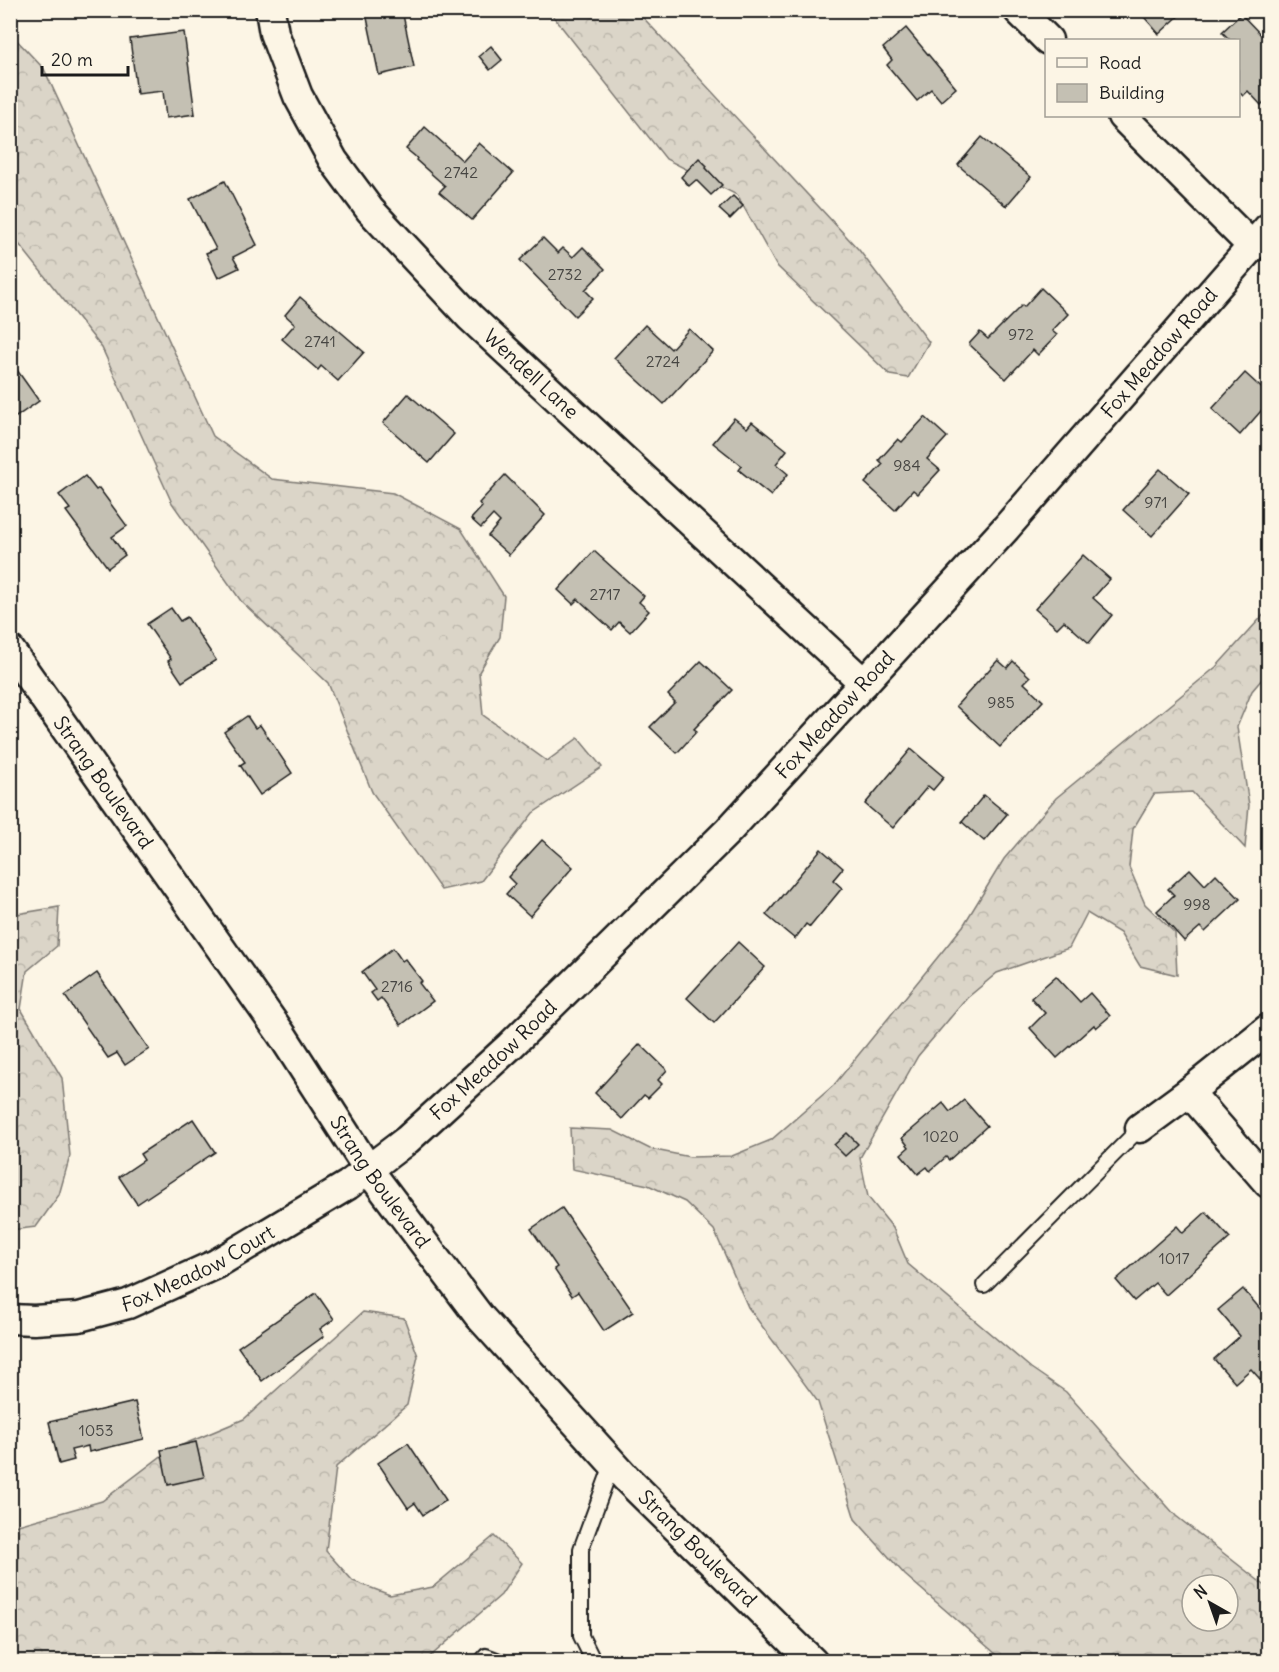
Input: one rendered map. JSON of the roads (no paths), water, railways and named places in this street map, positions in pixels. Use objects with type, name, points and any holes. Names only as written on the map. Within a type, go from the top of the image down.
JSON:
[{"type":"street","name":"Wendell Lane","points":[[270,10],[274,33],[298,96],[333,160],[370,210],[471,317],[864,683]]},
{"type":"street","points":[[1018,10],[1047,39]]},
{"type":"street","points":[[1123,117],[1260,237]]},
{"type":"street","name":"Fox Meadow Road","points":[[368,1169],[406,1140],[510,1046],[729,830],[1006,528],[1260,237]]},
{"type":"street","name":"Strang Boulevard","points":[[10,650],[282,1035],[368,1169],[479,1316],[613,1462],[813,1662]]},
{"type":"street","points":[[1140,1128],[1269,1029]]},
{"type":"street","points":[[1189,1092],[1269,1184]]},
{"type":"street","name":"Fox Meadow Court","points":[[10,1319],[79,1317],[128,1304],[216,1264],[348,1185],[368,1169]]},
{"type":"lane","points":[[984,1285],[1140,1128]]},
{"type":"lane","points":[[594,1662],[581,1636],[581,1549],[613,1462]]},
{"type":"lane","points":[[482,1662],[486,1656],[502,1662]]}]
